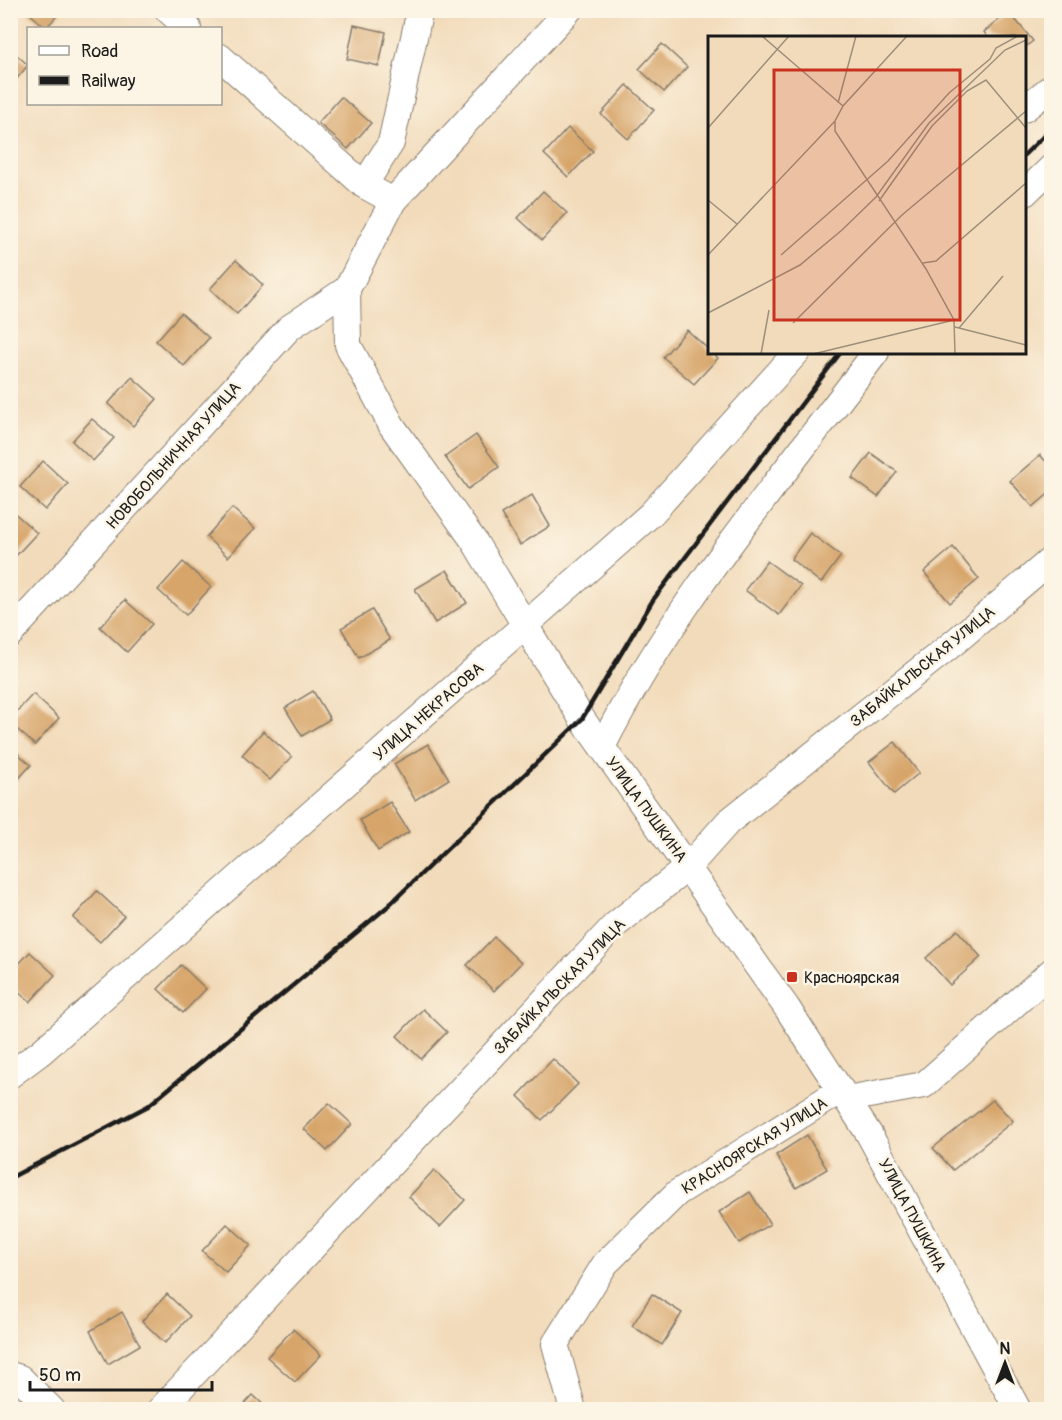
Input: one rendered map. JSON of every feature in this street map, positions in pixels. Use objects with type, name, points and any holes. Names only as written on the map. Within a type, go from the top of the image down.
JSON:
[{"type":"street","points":[[168,10],[187,27]]},
{"type":"street","points":[[364,185],[391,143],[420,10]]},
{"type":"street","points":[[222,59],[364,185],[393,201],[569,10]]},
{"type":"street","points":[[1026,107],[1052,87]]},
{"type":"street","points":[[1026,192],[1052,167]]},
{"type":"street","name":"УЛИЦА ПУШКИНА","points":[[393,201],[347,289],[348,345],[392,426],[474,541],[602,747],[688,867],[869,1134],[1018,1410]]},
{"type":"street","name":"НОВОБОЛЬНИЧНАЯ УЛИЦА","points":[[10,634],[289,328],[347,289]]},
{"type":"street","name":"УЛИЦА НЕКРАСОВА","points":[[10,1075],[41,1053],[651,514],[795,354]]},
{"type":"street","points":[[602,747],[629,692],[692,597],[874,354]]},
{"type":"street","name":"ЗАБАЙКАЛЬСКАЯ УЛИЦА","points":[[160,1410],[615,925],[688,867],[728,822],[956,641],[1052,559]]},
{"type":"street","name":"КРАСНОЯРСКАЯ УЛИЦА","points":[[573,1410],[555,1344],[605,1264],[677,1193],[844,1095],[924,1085],[1052,971]]},
{"type":"street","points":[[10,1375],[20,1378],[52,1410]]},
{"type":"building","points":[[26,10],[62,10],[45,27]]},
{"type":"building","points":[[1009,12],[1033,41],[1026,46],[1026,36],[987,36],[984,32]]},
{"type":"building","points":[[354,25],[386,32],[379,66],[347,59]]},
{"type":"building","points":[[662,44],[687,67],[664,92],[639,69]]},
{"type":"building","points":[[10,49],[27,66],[10,87]]},
{"type":"building","points":[[627,85],[654,110],[628,139],[601,114]]},
{"type":"building","points":[[341,97],[371,123],[348,149],[318,123]]},
{"type":"building","points":[[568,128],[593,151],[568,177],[544,154]]},
{"type":"building","points":[[543,191],[567,213],[542,240],[518,218]]},
{"type":"building","points":[[236,260],[263,285],[237,314],[210,289]]},
{"type":"building","points":[[181,313],[209,338],[184,366],[156,341]]},
{"type":"building","points":[[687,330],[708,349],[708,354],[714,354],[718,358],[694,384],[663,357]]},
{"type":"building","points":[[132,377],[157,399],[133,426],[108,404]]},
{"type":"building","points":[[92,419],[114,438],[93,461],[72,441]]},
{"type":"building","points":[[476,435],[499,467],[468,489],[445,457]]},
{"type":"building","points":[[871,453],[897,472],[878,497],[852,478]]},
{"type":"building","points":[[1040,455],[1052,468],[1052,491],[1033,507],[1010,481]]},
{"type":"building","points":[[43,461],[68,484],[45,510],[20,487]]},
{"type":"building","points":[[532,495],[550,526],[520,545],[501,514]]},
{"type":"building","points":[[232,508],[255,528],[228,557],[206,537]]},
{"type":"building","points":[[10,509],[37,533],[10,562]]},
{"type":"building","points":[[810,533],[841,556],[821,583],[791,559]]},
{"type":"building","points":[[953,547],[979,579],[950,603],[924,572]]},
{"type":"building","points":[[767,561],[801,586],[779,615],[745,590]]},
{"type":"building","points":[[183,562],[211,587],[186,615],[158,590]]},
{"type":"building","points":[[447,570],[467,603],[435,623],[415,589]]},
{"type":"building","points":[[125,600],[152,624],[127,652],[100,627]]},
{"type":"building","points":[[372,610],[390,640],[359,658],[341,628]]},
{"type":"building","points":[[313,691],[330,719],[302,736],[285,708]]},
{"type":"building","points":[[33,694],[59,718],[35,745],[10,723],[10,719]]},
{"type":"building","points":[[263,731],[292,757],[270,780],[242,755]]},
{"type":"building","points":[[895,742],[919,773],[894,794],[869,762]]},
{"type":"building","points":[[428,744],[449,779],[415,800],[394,764]]},
{"type":"building","points":[[10,747],[31,765],[10,788]]},
{"type":"building","points":[[390,802],[409,832],[378,851],[360,820]]},
{"type":"building","points":[[97,891],[124,916],[100,942],[73,918]]},
{"type":"building","points":[[957,930],[981,957],[950,985],[926,958]]},
{"type":"building","points":[[494,937],[521,963],[494,991],[467,965]]},
{"type":"building","points":[[30,952],[55,975],[30,1002],[10,985],[10,973]]},
{"type":"building","points":[[181,965],[206,989],[183,1013],[158,989]]},
{"type":"building","points":[[423,1009],[447,1032],[421,1059],[397,1036]]},
{"type":"building","points":[[553,1059],[578,1084],[542,1120],[518,1096]]},
{"type":"building","points":[[993,1100],[1013,1121],[953,1170],[933,1148]]},
{"type":"building","points":[[329,1103],[352,1124],[327,1151],[304,1129]]},
{"type":"building","points":[[807,1135],[827,1169],[796,1188],[776,1155]]},
{"type":"building","points":[[434,1170],[465,1200],[440,1227],[409,1197]]},
{"type":"building","points":[[750,1192],[770,1224],[739,1243],[719,1212]]},
{"type":"building","points":[[227,1224],[251,1245],[226,1272],[202,1251]]},
{"type":"building","points":[[167,1294],[190,1316],[165,1343],[142,1321]]},
{"type":"building","points":[[652,1294],[682,1313],[662,1345],[632,1326]]},
{"type":"building","points":[[122,1312],[140,1345],[108,1364],[90,1331]]},
{"type":"building","points":[[293,1329],[321,1355],[295,1382],[267,1357]]},
{"type":"building","points":[[253,1395],[269,1410],[239,1410]]},
{"type":"railway","points":[[1026,153],[1052,128]]},
{"type":"railway","points":[[10,1178],[148,1106],[387,907],[582,719],[653,600],[839,354]]},
{"type":"place","name":"Красноярская","points":[[792,977]]}]
